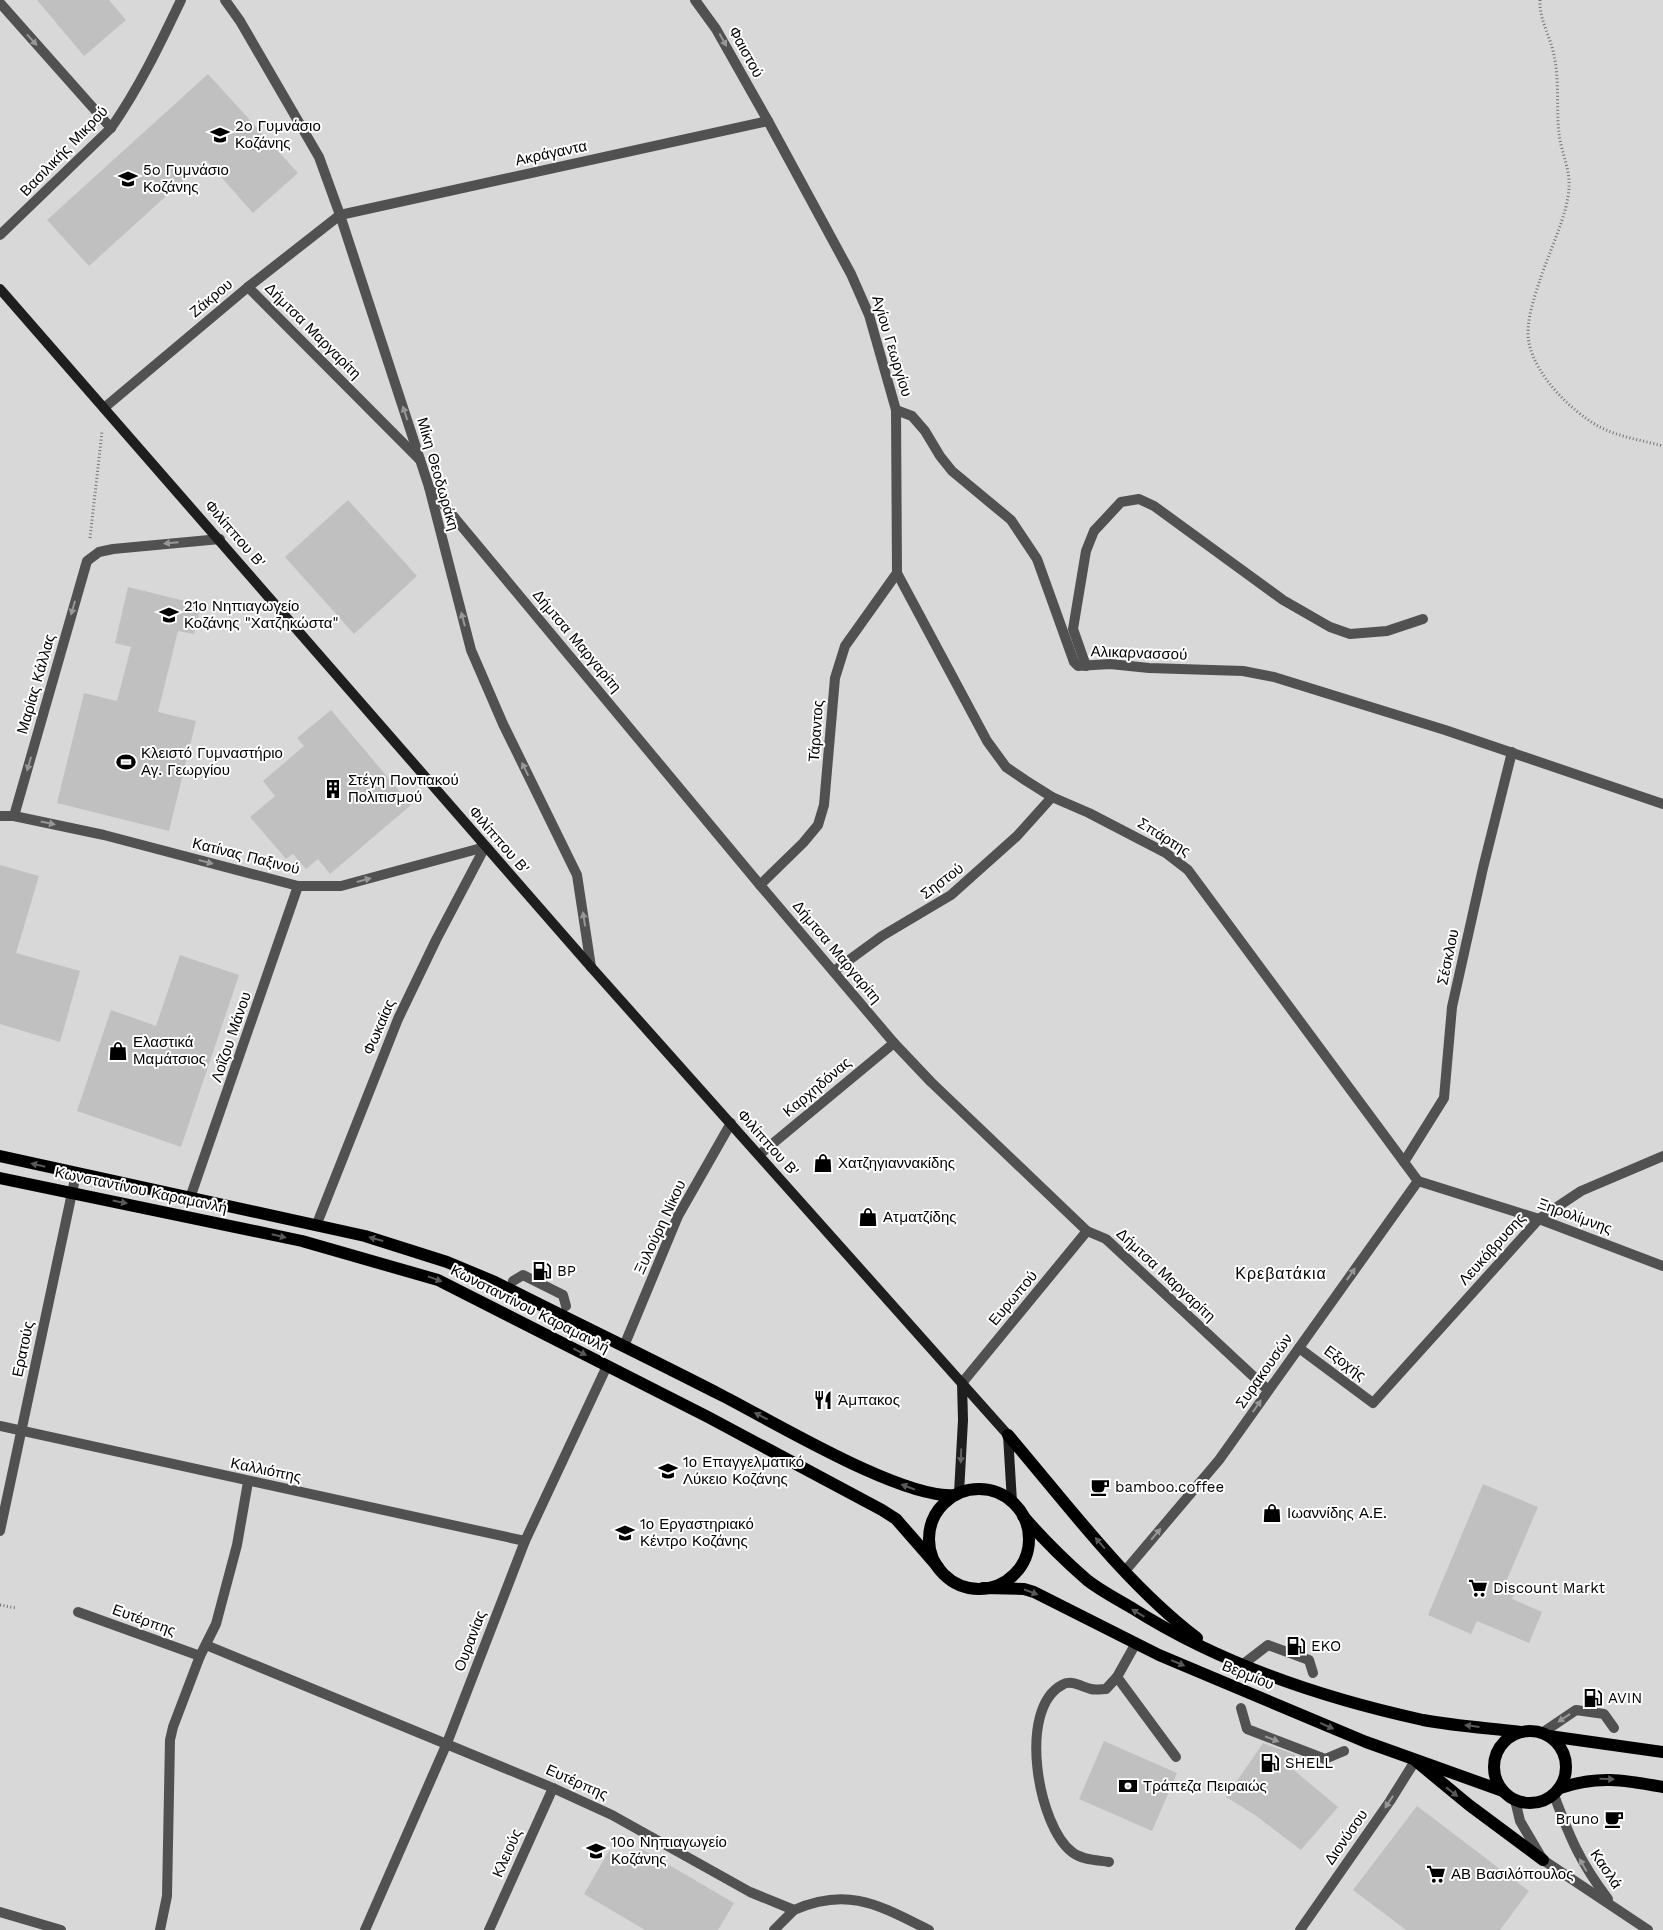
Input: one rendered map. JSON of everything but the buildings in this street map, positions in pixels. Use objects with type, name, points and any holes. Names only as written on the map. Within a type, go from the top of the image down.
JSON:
[{"type":"main road","name":"Φιλίππου Β'","points":[[0,289],[220,539],[591,968],[1008,1435]]},
{"type":"main road","name":"Κωνσταντίνου Καραμανλή","points":[[0,1156],[389,1243],[472,1272],[624,1346],[852,1463],[923,1492],[942,1496],[957,1494]]},
{"type":"main road","name":"Κωνσταντίνου Καραμανλή","points":[[0,1178],[302,1241],[419,1274],[462,1290],[708,1417],[882,1510],[902,1526],[938,1567]]},
{"type":"main road","points":[[957,1494],[963,1420],[962,1383]]},
{"type":"main road","points":[[1008,1435],[1012,1502]]},
{"type":"main road","points":[[1008,1435],[1125,1571],[1175,1621],[1208,1646],[1242,1665]]},
{"type":"main road","points":[[984,1489],[999,1493],[1012,1502],[1023,1516],[1029,1542],[1020,1566],[1008,1579],[983,1588],[957,1584],[938,1567],[930,1546],[930,1531],[938,1511],[957,1494],[984,1489]]},
{"type":"main road","name":"Βερμίου","points":[[1023,1516],[1057,1553],[1101,1590],[1189,1641],[1242,1665],[1284,1681],[1370,1707],[1425,1720],[1520,1732]]},
{"type":"main road","name":"Βερμίου","points":[[983,1588],[1024,1589],[1034,1592],[1136,1643],[1338,1731],[1415,1761],[1462,1775],[1503,1791]]},
{"type":"main road","points":[[1663,1752],[1546,1734],[1520,1732],[1505,1741],[1496,1756],[1495,1775],[1503,1791],[1515,1800],[1522,1802],[1539,1802],[1577,1782],[1603,1778],[1663,1787]]},
{"type":"main road","points":[[1546,1734],[1557,1742],[1566,1760],[1566,1775],[1557,1792]]},
{"type":"main road","points":[[1415,1761],[1469,1805],[1543,1860]]},
{"type":"street","name":"Βασιλικής Μικρού","points":[[0,234],[110,128],[126,107],[161,43],[181,0]]},
{"type":"street","name":"Μίκη Θεοδωράκη","points":[[224,0],[240,21],[314,148],[340,215],[429,487],[471,650],[503,724],[577,875],[591,968]]},
{"type":"street","name":"Φαιστού","points":[[695,0],[716,29],[768,121]]},
{"type":"street","points":[[0,3],[110,128]]},
{"type":"street","name":"Ακράγαντα","points":[[340,215],[768,121]]},
{"type":"street","name":"Αγίου Γεωργίου","points":[[768,121],[851,274],[869,314],[896,410],[898,573]]},
{"type":"street","name":"Ζάκρου","points":[[104,408],[248,287],[340,215]]},
{"type":"street","name":"Δήμτσα Μαργαρίτη","points":[[248,287],[420,460]]},
{"type":"street","name":"Αλικαρνασσού","points":[[896,410],[912,416],[925,430],[940,456],[952,471],[1011,520],[1037,559],[1074,662],[1078,666],[1110,664],[1150,668],[1243,671],[1274,676],[1512,752],[1663,804]]},
{"type":"street","name":"Δήμτσα Μαργαρίτη","points":[[429,487],[760,885],[894,1042],[931,1082],[1087,1231],[1106,1239],[1268,1390]]},
{"type":"street","points":[[1086,666],[1073,629],[1086,551],[1094,531],[1121,502],[1139,499],[1154,506],[1283,600],[1330,627],[1350,634],[1387,631],[1423,619]]},
{"type":"street","points":[[87,561],[98,552],[113,549],[220,539]]},
{"type":"street","name":"Μαρίας Κάλλας","points":[[14,816],[87,561]]},
{"type":"street","name":"Σπάρτης","points":[[898,573],[987,741],[1006,767],[1052,797],[1166,853],[1188,870],[1418,1181]]},
{"type":"street","name":"Τάραντος","points":[[760,885],[803,843],[818,825],[824,805],[835,678],[839,662],[845,646],[898,573]]},
{"type":"street","name":"Σέσκλου","points":[[1404,1162],[1444,1098],[1452,1007],[1483,868],[1512,752]]},
{"type":"street","name":"Σηστού","points":[[834,971],[882,936],[950,896],[1017,836],[1052,797]]},
{"type":"street","name":"Κατίνας Παξινού","points":[[0,816],[14,816],[104,835],[298,886],[341,886],[485,847]]},
{"type":"street","name":"Φωκαίας","points":[[316,1226],[398,1019],[436,940],[485,847]]},
{"type":"street","name":"Λοΐζου Μάνου","points":[[190,1198],[298,886]]},
{"type":"street","name":"Καρχηδόνας","points":[[759,1155],[894,1042]]},
{"type":"street","name":"Ξυλούρη Νίκου","points":[[624,1346],[678,1216],[731,1123]]},
{"type":"street","name":"Λευκόβρυσης","points":[[1373,1402],[1539,1219],[1581,1191],[1663,1156]]},
{"type":"street","name":"Ερατούς","points":[[0,1531],[76,1174]]},
{"type":"street","name":"Ξηρολίμνης","points":[[1418,1181],[1539,1219],[1663,1266]]},
{"type":"street","name":"Συρακουσών","points":[[1125,1571],[1219,1460],[1418,1181]]},
{"type":"street","name":"Ευρωπού","points":[[962,1383],[1087,1231]]},
{"type":"street","points":[[513,1281],[523,1275],[563,1295],[566,1306]]},
{"type":"street","name":"Εξοχής","points":[[1299,1348],[1373,1402]]},
{"type":"street","name":"Ουρανίας","points":[[365,1930],[447,1743],[526,1541],[607,1366]]},
{"type":"street","name":"Καλλιόπης","points":[[0,1426],[248,1482],[526,1541]]},
{"type":"street","points":[[160,1930],[166,1896],[170,1740],[172,1727],[200,1656],[216,1624],[226,1590],[248,1482]]},
{"type":"street","name":"Ευτέρπης","points":[[78,1612],[200,1656]]},
{"type":"street","points":[[1109,1862],[1088,1859],[1073,1853],[1058,1836],[1047,1807],[1037,1770],[1036,1745],[1042,1712],[1054,1690],[1064,1683],[1078,1684],[1092,1690],[1106,1689],[1118,1677],[1136,1643]]},
{"type":"street","name":"Ευτέρπης","points":[[206,1644],[447,1743],[612,1815],[750,1892],[794,1910]]},
{"type":"street","points":[[1242,1665],[1268,1645],[1309,1660],[1313,1673]]},
{"type":"street","points":[[1118,1677],[1176,1757]]},
{"type":"street","points":[[1241,1708],[1248,1729],[1325,1759],[1344,1751]]},
{"type":"street","points":[[1546,1734],[1576,1710],[1604,1714],[1614,1728]]},
{"type":"street","name":"Διονύσου","points":[[1300,1930],[1390,1801],[1415,1761]]},
{"type":"street","name":"Κλειούς","points":[[489,1930],[552,1788]]},
{"type":"street","name":"Κασλά","points":[[1557,1792],[1573,1847],[1586,1870],[1612,1904]]},
{"type":"street","name":"Κασλά","points":[[1515,1800],[1520,1821],[1543,1860],[1612,1904],[1648,1930]]},
{"type":"street","points":[[774,1930],[794,1910],[815,1900],[850,1899],[884,1908],[929,1930]]},
{"type":"street","points":[[0,1912],[61,1930]]},
{"type":"path","points":[[1540,0],[1545,28],[1553,52],[1559,134],[1570,186],[1563,214],[1539,282],[1530,316],[1528,342],[1533,356],[1547,380],[1580,414],[1598,426],[1620,436],[1663,446]]},
{"type":"path","points":[[87,561],[104,408]]},
{"type":"path","points":[[0,1605],[16,1608]]},
{"type":"shaded area","points":[[0,0],[1663,0],[1663,1930],[0,1930]]},
{"type":"place","name":"2o Γυμνάσιο Κοζάνης","points":[[220,135]]},
{"type":"place","name":"5o Γυμνάσιο Κοζάνης","points":[[128,179]]},
{"type":"place","name":"21ο Νηπιαγωγείο Κοζάνης \"Χατζηκώστα\"","points":[[169,615]]},
{"type":"place","name":"Κλειστό Γυμναστήριο Αγ. Γεωργίου","points":[[126,762]]},
{"type":"place","name":"Στέγη Ποντιακού Πολιτισμού","points":[[333,789]]},
{"type":"place","name":"Ελαστικά Μαμάτσιος","points":[[118,1051]]},
{"type":"place","name":"Χατζηγιαννακίδης","points":[[823,1163]]},
{"type":"place","name":"Ατματζίδης","points":[[868,1217]]},
{"type":"place","name":"BP","points":[[542,1271]]},
{"type":"place","name":"Άμπακος","points":[[823,1400]]},
{"type":"place","name":"1ο Επαγγελματικό Λύκειο Κοζάνης","points":[[668,1471]]},
{"type":"place","name":"bamboo.coffee","points":[[1100,1487]]},
{"type":"place","name":"Ιωαννίδης Α.Ε.","points":[[1272,1513]]},
{"type":"place","name":"1ο Εργαστηριακό Κέντρο Κοζάνης","points":[[625,1533]]},
{"type":"place","name":"Discount Markt","points":[[1478,1588]]},
{"type":"place","name":"EKO","points":[[1296,1646]]},
{"type":"place","name":"AVIN","points":[[1593,1698]]},
{"type":"place","name":"SHELL","points":[[1270,1763]]},
{"type":"place","name":"Τράπεζα Πειραιώς","points":[[1128,1786]]},
{"type":"place","name":"Bruno","points":[[1614,1819]]},
{"type":"place","name":"10ο Νηπιαγωγείο Κοζάνης","points":[[596,1851]]},
{"type":"place","name":"ΑΒ Βασιλόπουλος","points":[[1436,1874]]},
{"type":"district","name":"Κρεβατάκια","points":[[1281,1273]]}]
